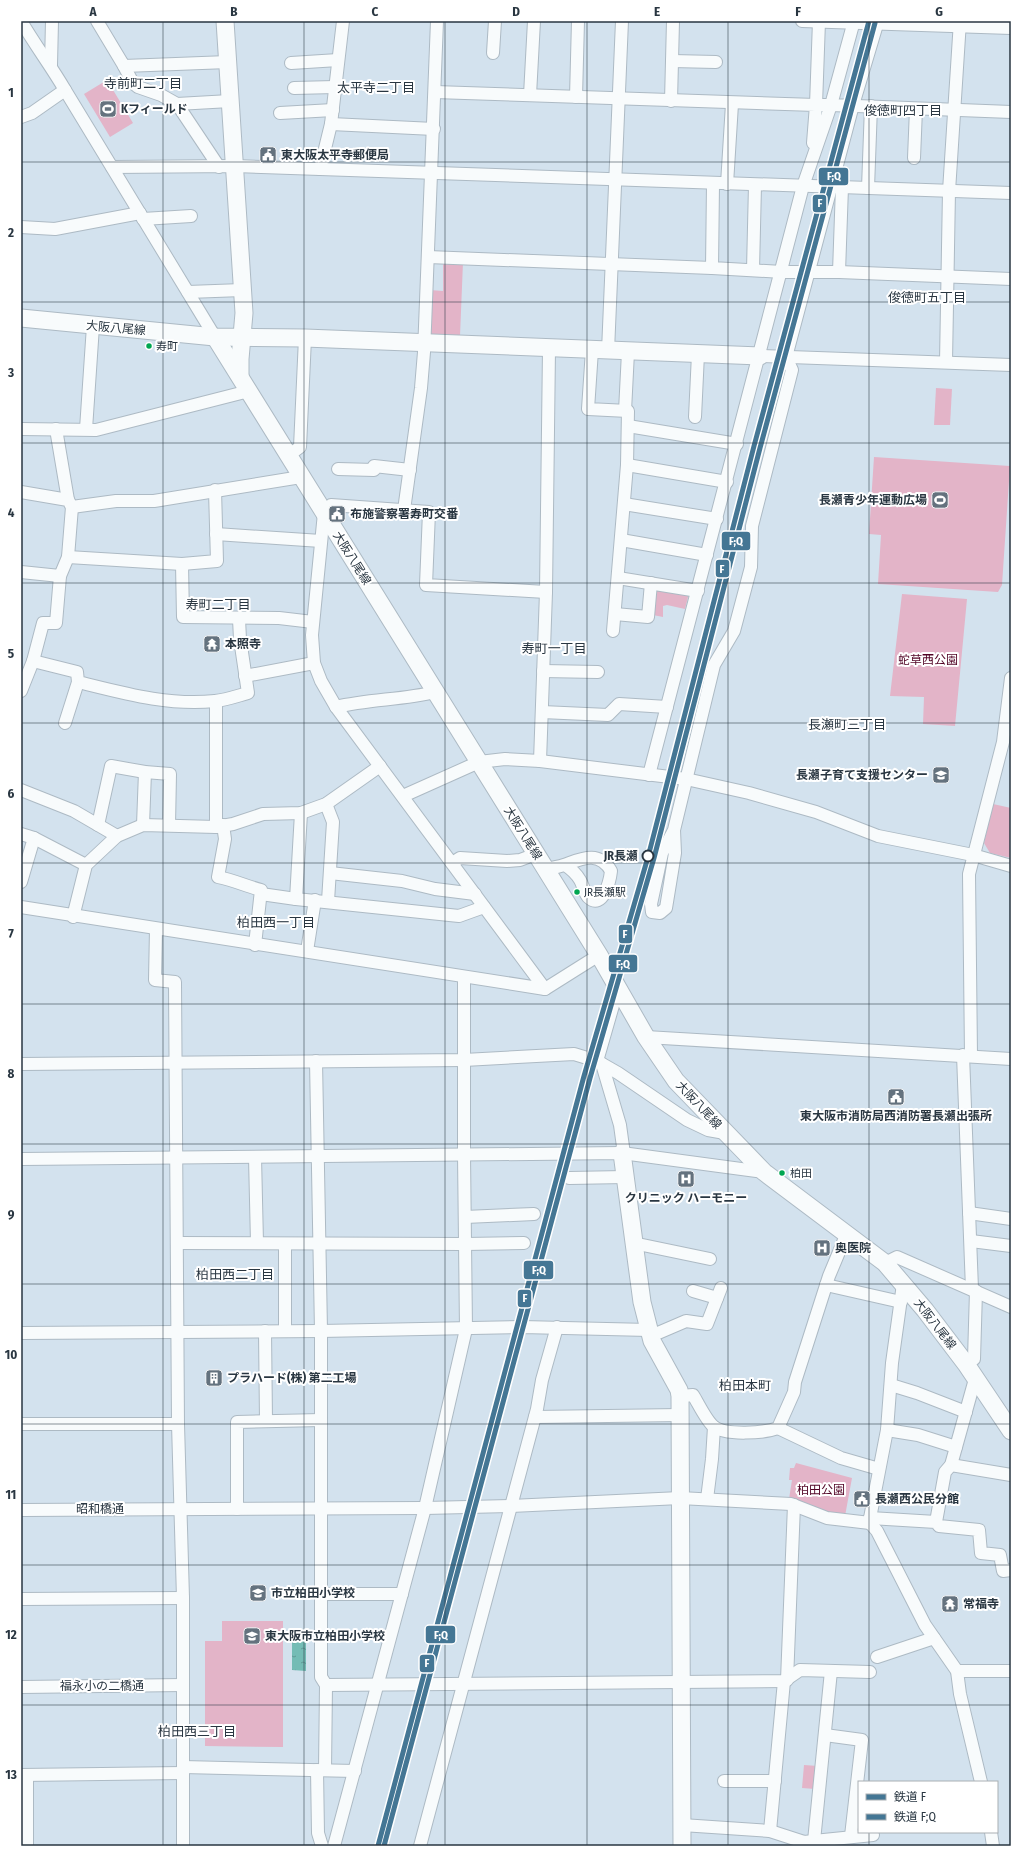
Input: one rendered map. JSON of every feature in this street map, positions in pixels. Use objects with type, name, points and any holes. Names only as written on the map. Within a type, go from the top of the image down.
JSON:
[{"type":"street","points":[[21,21],[35,44],[51,65],[64,90],[215,337],[242,336],[305,338],[600,351],[1011,365]]},
{"type":"street","points":[[51,65],[52,21]]},
{"type":"street","points":[[97,21],[133,83],[138,87],[161,95],[177,104],[227,166]]},
{"type":"street","points":[[21,429],[96,430],[244,384],[242,336],[244,313],[227,166],[230,101],[225,21]]},
{"type":"street","points":[[320,169],[332,124],[343,21]]},
{"type":"street","points":[[404,510],[421,388],[425,343],[437,21]]},
{"type":"street","points":[[493,53],[495,21]]},
{"type":"street","points":[[530,95],[534,21]]},
{"type":"street","points":[[576,97],[578,21]]},
{"type":"street","points":[[613,631],[627,465],[628,411],[588,409],[600,351],[612,264],[622,21]]},
{"type":"street","points":[[671,101],[673,21]]},
{"type":"street","points":[[802,21],[960,24],[1011,28]]},
{"type":"street","points":[[649,775],[805,182],[812,146],[816,105],[819,21]]},
{"type":"street","points":[[805,182],[831,105],[854,22]]},
{"type":"street","points":[[674,830],[675,853],[666,908],[660,913],[652,912],[650,904],[662,853],[674,830],[714,665],[734,631],[751,568],[752,526],[792,370],[786,357],[809,271],[837,187],[853,105],[878,22]]},
{"type":"street","points":[[946,362],[950,190],[960,24]]},
{"type":"street","points":[[291,63],[338,60]]},
{"type":"street","points":[[672,60],[716,62]]},
{"type":"street","points":[[124,66],[228,62]]},
{"type":"street","points":[[294,88],[335,87]]},
{"type":"street","points":[[21,116],[32,113],[64,90]]},
{"type":"street","points":[[435,92],[732,104],[853,105],[954,111],[1011,112]]},
{"type":"street","points":[[177,104],[230,101]]},
{"type":"street","points":[[727,184],[732,104]]},
{"type":"street","points":[[868,188],[870,106]]},
{"type":"street","points":[[914,158],[916,109]]},
{"type":"street","points":[[280,113],[333,110]]},
{"type":"street","points":[[332,124],[434,128]]},
{"type":"street","points":[[112,167],[227,166],[755,185],[805,182],[837,187],[1011,193]]},
{"type":"street","points":[[712,268],[713,184]]},
{"type":"street","points":[[753,270],[755,185]]},
{"type":"street","points":[[837,187],[839,272]]},
{"type":"street","points":[[21,227],[54,229],[141,216],[191,216]]},
{"type":"street","points":[[428,257],[782,272],[809,271],[1011,279]]},
{"type":"street","points":[[188,292],[242,290]]},
{"type":"street","name":"大阪八尾線","points":[[21,318],[215,337],[599,955],[646,1037],[676,1081],[725,1134],[764,1172],[885,1263],[925,1310],[966,1364],[1011,1431]]},
{"type":"street","points":[[86,429],[93,326]]},
{"type":"street","points":[[288,456],[300,447],[305,338]]},
{"type":"street","points":[[540,761],[546,592],[549,349]]},
{"type":"street","points":[[625,411],[628,352]]},
{"type":"street","points":[[695,417],[698,354]]},
{"type":"street","points":[[628,426],[736,444]]},
{"type":"street","points":[[21,691],[33,661],[43,623],[56,623],[60,576],[68,557],[70,503],[56,429]]},
{"type":"street","points":[[627,465],[727,482]]},
{"type":"street","points":[[338,469],[374,470],[374,466],[410,470]]},
{"type":"street","points":[[21,492],[70,503],[154,501],[301,477]]},
{"type":"street","points":[[68,557],[182,564],[217,561],[215,490]]},
{"type":"street","points":[[624,504],[717,519]]},
{"type":"street","points":[[545,989],[336,707],[321,681],[314,664],[312,635],[324,513],[331,505],[429,512],[426,585],[546,592]]},
{"type":"street","points":[[216,534],[321,541]]},
{"type":"street","points":[[621,540],[707,555]]},
{"type":"street","points":[[182,564],[183,617],[239,619],[279,618],[313,622]]},
{"type":"street","points":[[21,572],[60,576]]},
{"type":"street","points":[[618,578],[698,591]]},
{"type":"street","points":[[615,614],[648,618],[651,583]]},
{"type":"street","points":[[78,682],[174,703],[216,701],[248,693],[240,639],[239,619]]},
{"type":"street","points":[[33,661],[77,672],[78,682],[65,723]]},
{"type":"street","points":[[245,676],[314,664]]},
{"type":"street","points":[[543,671],[598,672]]},
{"type":"street","points":[[966,1364],[974,1359],[974,1290],[969,1213],[967,1055],[969,874],[973,855],[1007,743],[1011,678]]},
{"type":"street","points":[[336,707],[359,702],[413,697],[435,692]]},
{"type":"street","points":[[216,701],[220,826],[225,839],[218,877],[261,890],[255,945]]},
{"type":"street","points":[[542,712],[608,715],[619,704],[667,706]]},
{"type":"street","points":[[403,796],[479,762],[505,759],[540,761],[686,779],[749,793],[816,812],[878,836],[973,855],[1011,866]]},
{"type":"street","points":[[98,826],[111,766],[145,772],[170,774],[168,825]]},
{"type":"street","points":[[73,917],[86,865],[117,836],[143,825],[220,826],[264,814],[301,813],[326,804],[380,766]]},
{"type":"street","points":[[143,825],[145,772]]},
{"type":"street","points":[[21,790],[74,811],[117,836]]},
{"type":"street","points":[[326,804],[333,822],[328,901]]},
{"type":"street","points":[[296,898],[301,813]]},
{"type":"street","points":[[21,834],[34,838],[86,865]]},
{"type":"street","points":[[21,882],[34,838]]},
{"type":"street","points":[[452,863],[460,858],[507,861],[520,860],[536,854]]},
{"type":"street","points":[[546,869],[565,865]]},
{"type":"street","points":[[330,873],[402,881],[435,889],[474,894]]},
{"type":"street","points":[[261,894],[459,916],[484,907]]},
{"type":"street","points":[[307,951],[315,900]]},
{"type":"street","points":[[21,907],[73,917],[255,945],[307,951],[545,989],[599,955]]},
{"type":"street","points":[[156,929],[155,980],[175,982],[179,1509],[183,1598],[183,1846]]},
{"type":"street","points":[[334,1846],[425,1508],[466,1329],[464,977]]},
{"type":"street","points":[[618,988],[599,1062],[620,1125],[633,1244],[642,1302],[652,1341],[679,1390],[680,1396],[682,1846]]},
{"type":"street","points":[[646,1037],[967,1055],[1011,1059]]},
{"type":"street","points":[[21,1064],[464,1060],[574,1054],[599,1062],[687,1120],[708,1130],[725,1134]]},
{"type":"street","points":[[316,1061],[322,1420],[321,1677],[326,1685],[318,1833],[322,1846]]},
{"type":"street","points":[[687,1120],[697,1105]]},
{"type":"street","points":[[21,1160],[623,1154],[764,1172]]},
{"type":"street","points":[[255,1157],[257,1243]]},
{"type":"street","points":[[569,1178],[625,1177]]},
{"type":"street","points":[[969,1213],[1011,1218]]},
{"type":"street","points":[[465,1217],[534,1214]]},
{"type":"street","points":[[778,1428],[794,1392],[795,1382],[826,1285],[847,1233]]},
{"type":"street","points":[[971,1241],[1011,1246]]},
{"type":"street","points":[[177,1243],[524,1243]]},
{"type":"street","points":[[285,1244],[285,1331]]},
{"type":"street","points":[[633,1244],[710,1259]]},
{"type":"street","points":[[885,1263],[897,1257],[1011,1304]]},
{"type":"street","points":[[903,1284],[887,1430],[870,1520],[925,1626],[957,1671],[960,1694],[981,1781]]},
{"type":"street","points":[[826,1285],[901,1302]]},
{"type":"street","points":[[21,1333],[321,1331],[522,1327],[557,1327],[650,1333],[686,1321],[707,1324],[719,1293],[693,1291]]},
{"type":"street","points":[[420,1846],[535,1417],[542,1380],[557,1327]]},
{"type":"street","points":[[265,1331],[266,1420]]},
{"type":"street","points":[[936,1522],[945,1472],[951,1465],[975,1379]]},
{"type":"street","points":[[891,1385],[917,1393],[966,1412]]},
{"type":"street","points":[[680,1396],[692,1395],[714,1427],[712,1459],[706,1499]]},
{"type":"street","points":[[535,1417],[680,1416]]},
{"type":"street","points":[[237,1509],[237,1422],[266,1420],[322,1420]]},
{"type":"street","points":[[21,1424],[178,1424]]},
{"type":"street","points":[[714,1427],[730,1432],[753,1433],[767,1432],[778,1428],[841,1458],[879,1469]]},
{"type":"street","points":[[887,1430],[918,1435],[956,1447]]},
{"type":"street","points":[[951,1465],[1011,1475]]},
{"type":"street","name":"昭和橋通","points":[[21,1510],[425,1508],[511,1506],[680,1498],[706,1499],[794,1505],[827,1518],[936,1522],[939,1526],[979,1530],[981,1553],[1000,1555],[1003,1571],[1011,1570]]},
{"type":"street","points":[[770,1831],[785,1680],[794,1505]]},
{"type":"street","points":[[322,1594],[402,1594]]},
{"type":"street","points":[[21,1599],[183,1598]]},
{"type":"street","points":[[877,1657],[934,1638]]},
{"type":"street","points":[[326,1685],[379,1683],[785,1680],[800,1670],[870,1672]]},
{"type":"street","points":[[814,1840],[831,1671]]},
{"type":"street","points":[[957,1671],[1011,1671]]},
{"type":"street","name":"福永小の二橋通","points":[[21,1687],[183,1685]]},
{"type":"street","points":[[825,1735],[862,1740],[851,1836]]},
{"type":"street","points":[[27,1846],[24,1775],[183,1770],[355,1771]]},
{"type":"street","points":[[724,1781],[775,1781]]},
{"type":"street","points":[[682,1825],[770,1831],[804,1842],[851,1836],[873,1835]]},
{"type":"street","points":[[991,1833],[993,1846]]},
{"type":"green space","name":"Kフィールド","points":[[107,80],[133,123],[110,137],[84,94]]},
{"type":"green space","points":[[443,261],[463,262],[460,336],[428,335],[430,290],[443,291]]},
{"type":"green space","points":[[936,388],[952,389],[950,425],[934,425]]},
{"type":"green space","name":"長瀬青少年運動広場","points":[[874,457],[1010,466],[1002,585],[998,592],[878,584],[881,535],[869,534]]},
{"type":"green space","points":[[656,589],[689,593],[685,609],[667,605],[663,606],[663,617],[653,615]]},
{"type":"green space","name":"蛇草西公園","points":[[902,594],[967,599],[955,726],[923,724],[924,697],[890,696]]},
{"type":"green space","points":[[993,804],[1011,808],[1011,858],[990,853],[984,843]]},
{"type":"green space","name":"柏田公園","points":[[796,1463],[852,1478],[845,1516],[814,1508],[789,1499],[792,1480],[789,1480],[790,1468],[794,1468]]},
{"type":"green space","points":[[222,1621],[283,1621],[283,1747],[205,1746],[205,1641],[222,1641]]},
{"type":"green space","points":[[804,1765],[818,1766],[815,1789],[802,1788]]},
{"type":"water","points":[[292,1633],[306,1633],[306,1671],[292,1670]]},
{"type":"rail line","name":"F","points":[[378,1846],[584,1076],[648,857],[754,446],[869,21]]},
{"type":"rail line","name":"F;Q","points":[[384,1846],[590,1078],[654,858],[760,448],[875,23]]},
{"type":"place","name":"Kフィールド","points":[[108,109]]},
{"type":"place","name":"東大阪太平寺郵便局","points":[[268,155]]},
{"type":"place","name":"寿町","points":[[149,346]]},
{"type":"place","name":"長瀬青少年運動広場","points":[[940,500]]},
{"type":"place","name":"布施警察署寿町交番","points":[[337,514]]},
{"type":"place","name":"本照寺","points":[[212,644]]},
{"type":"place","name":"長瀬子育て支援センター","points":[[941,775]]},
{"type":"place","name":"JR長瀬","points":[[648,856]]},
{"type":"place","name":"JR長瀬駅","points":[[577,892]]},
{"type":"place","name":"東大阪市消防局西消防署長瀬出張所","points":[[896,1097]]},
{"type":"place","name":"柏田","points":[[782,1173]]},
{"type":"place","name":"クリニック ハーモニー","points":[[686,1179]]},
{"type":"place","name":"奥医院","points":[[822,1248]]},
{"type":"place","name":"プラハード(株) 第二工場","points":[[214,1378]]},
{"type":"place","name":"長瀬西公民分館","points":[[862,1499]]},
{"type":"place","name":"市立柏田小学校","points":[[258,1593]]},
{"type":"place","name":"常福寺","points":[[950,1604]]},
{"type":"place","name":"東大阪市立柏田小学校","points":[[252,1636]]},
{"type":"district","name":"寺前町二丁目","points":[[143,83]]},
{"type":"district","name":"太平寺二丁目","points":[[376,87]]},
{"type":"district","name":"俊徳町四丁目","points":[[903,110]]},
{"type":"district","name":"俊徳町五丁目","points":[[927,297]]},
{"type":"district","name":"寿町二丁目","points":[[218,604]]},
{"type":"district","name":"寿町一丁目","points":[[554,648]]},
{"type":"district","name":"長瀬町三丁目","points":[[847,724]]},
{"type":"district","name":"柏田西一丁目","points":[[276,922]]},
{"type":"district","name":"柏田西二丁目","points":[[235,1274]]},
{"type":"district","name":"柏田本町","points":[[745,1385]]},
{"type":"district","name":"柏田西三丁目","points":[[197,1731]]}]
